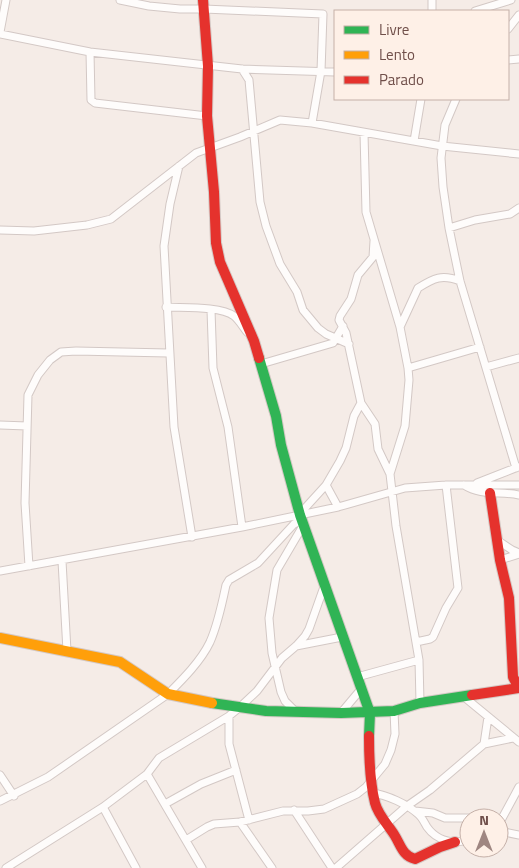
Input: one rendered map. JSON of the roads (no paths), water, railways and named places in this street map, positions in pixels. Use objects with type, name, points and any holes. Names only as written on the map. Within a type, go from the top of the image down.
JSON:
[{"type":"street","points":[[6,0],[0,33],[90,52],[242,70],[334,72]]},
{"type":"street","points":[[120,0],[164,8],[204,4],[323,14],[321,71],[312,123]]},
{"type":"street","points":[[478,10],[511,0]]},
{"type":"street","points":[[204,4],[208,66],[207,116],[216,243],[220,262],[254,341],[276,416],[281,445],[302,518],[370,713],[369,755],[373,793],[378,812],[404,852],[414,859],[422,857],[440,847],[459,841]]},
{"type":"street","points":[[509,28],[519,15]]},
{"type":"street","points":[[90,52],[91,100],[95,103],[207,116]]},
{"type":"street","points":[[242,70],[248,80],[262,214],[280,264],[297,292],[303,310],[318,328],[349,344]]},
{"type":"street","points":[[414,141],[421,100]]},
{"type":"street","points":[[456,100],[445,125],[442,146],[441,171],[449,228],[460,281],[504,432],[517,467],[468,484]]},
{"type":"street","points":[[0,230],[34,231],[87,225],[111,219],[196,153],[280,120],[312,123],[442,146],[519,154]]},
{"type":"street","points":[[364,133],[366,212],[400,327],[409,380],[405,426],[390,474]]},
{"type":"street","points":[[240,137],[255,147]]},
{"type":"street","points":[[179,166],[170,204],[164,246],[166,307],[174,427],[192,537]]},
{"type":"street","points":[[449,228],[475,220],[510,214],[519,208]]},
{"type":"street","points":[[374,241],[373,257],[358,275],[352,299],[339,320],[349,344],[361,404],[375,424],[378,449],[390,474],[396,526],[419,660],[420,703]]},
{"type":"street","points":[[400,327],[418,288],[442,277],[449,277],[460,281]]},
{"type":"street","points":[[166,307],[227,313],[234,317],[254,341]]},
{"type":"street","points":[[211,310],[213,368],[228,427],[242,527]]},
{"type":"street","points":[[261,364],[333,343],[343,326]]},
{"type":"street","points":[[408,368],[480,347]]},
{"type":"street","points":[[29,566],[25,503],[28,395],[38,375],[50,360],[62,352],[76,350],[168,353]]},
{"type":"street","points":[[486,367],[519,358]]},
{"type":"street","points":[[295,710],[285,701],[274,666],[269,618],[274,580],[307,505],[326,484],[346,448],[354,416],[361,404]]},
{"type":"street","points":[[0,425],[28,426]]},
{"type":"street","points":[[326,484],[338,507]]},
{"type":"street","points":[[468,484],[470,489],[490,493],[519,495]]},
{"type":"street","points":[[0,571],[242,527],[302,518],[392,490],[421,486],[468,484],[519,485]]},
{"type":"street","points":[[416,642],[433,637],[458,588],[446,485]]},
{"type":"street","points":[[0,638],[120,662],[168,694],[199,701],[266,710],[341,713],[394,711],[420,703],[519,688],[513,677],[509,598],[500,560],[490,493]]},
{"type":"street","points":[[0,802],[48,777],[168,694],[185,676],[209,644],[229,580],[258,562],[302,518]]},
{"type":"street","points":[[497,540],[519,553]]},
{"type":"street","points":[[500,560],[519,553]]},
{"type":"street","points":[[62,560],[67,651]]},
{"type":"street","points":[[6,868],[103,807],[147,774],[159,758],[229,716],[240,707],[257,691],[274,666],[296,646],[309,629],[325,584]]},
{"type":"street","points":[[296,646],[342,637]]},
{"type":"street","points":[[357,677],[419,660]]},
{"type":"street","points":[[341,713],[362,688]]},
{"type":"street","points":[[462,696],[516,740]]},
{"type":"street","points":[[186,840],[214,824],[240,822],[283,810],[324,809],[356,794],[372,782],[392,750],[395,734],[394,711]]},
{"type":"street","points":[[229,716],[228,735],[249,820]]},
{"type":"street","points":[[484,744],[488,717]]},
{"type":"street","points":[[294,810],[334,868],[484,744],[516,740]]},
{"type":"street","points":[[165,804],[200,784],[236,770]]},
{"type":"street","points":[[147,774],[202,868]]},
{"type":"street","points":[[0,775],[14,796]]},
{"type":"street","points":[[508,808],[519,787]]},
{"type":"street","points":[[356,794],[373,793],[407,806],[419,814],[435,835],[444,840],[455,842]]},
{"type":"street","points":[[103,807],[136,868]]},
{"type":"street","points":[[415,811],[433,813],[445,818],[459,818]]},
{"type":"street","points":[[240,822],[272,868]]}]
